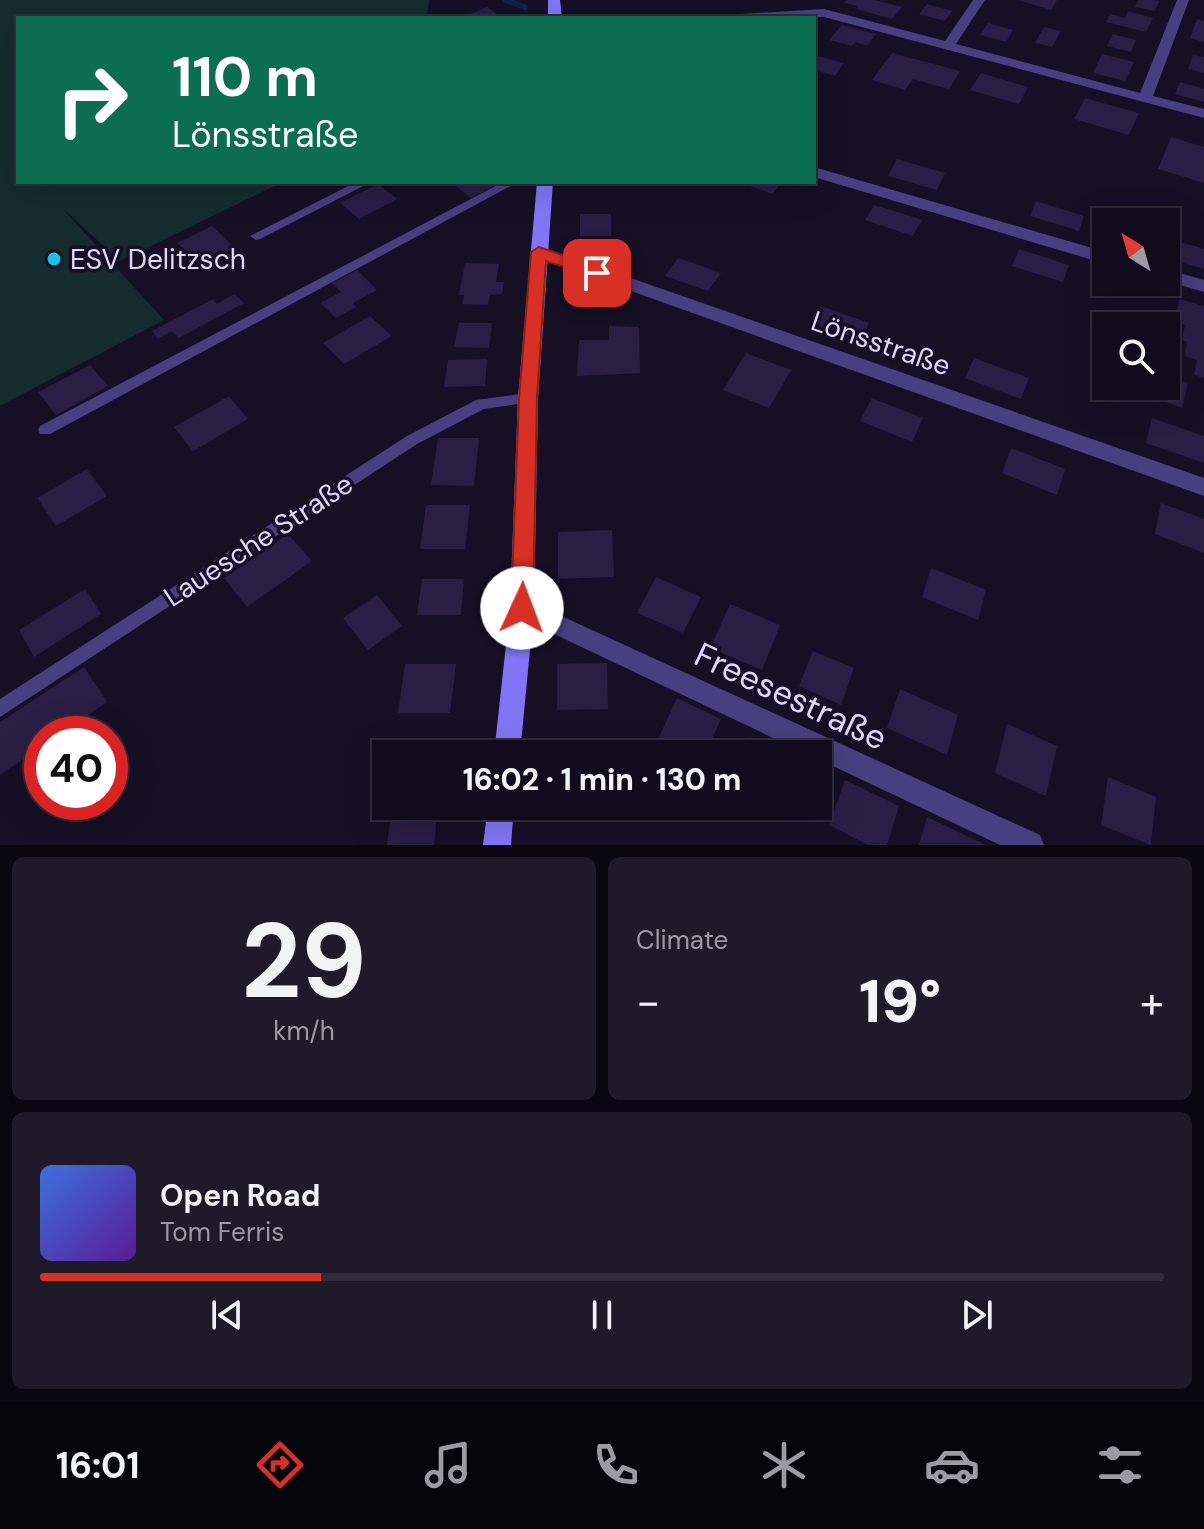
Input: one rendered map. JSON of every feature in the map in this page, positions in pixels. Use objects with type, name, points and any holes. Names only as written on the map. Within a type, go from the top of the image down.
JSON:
[{"type":"street","points":[[949,45],[979,0]]},
{"type":"street","points":[[1145,99],[1183,0]]},
{"type":"street","points":[[756,16],[826,7],[949,45],[1204,114]]},
{"type":"street","points":[[816,173],[1092,254]]},
{"type":"street","points":[[508,740],[522,608],[528,398],[545,184]]},
{"type":"street","name":"Lönsstraße","points":[[539,252],[1204,487]]},
{"type":"street","points":[[1180,279],[1204,286]]},
{"type":"street","name":"Freesestraße","points":[[522,608],[1030,845]]},
{"type":"street","points":[[497,845],[500,820]]},
{"type":"lane","points":[[256,236],[361,184]]},
{"type":"lane","points":[[45,430],[508,184]]},
{"type":"lane","name":"Lauesche Straße","points":[[0,709],[412,440],[481,404],[528,398]]},
{"type":"green space","points":[[0,0],[429,0],[427,16],[16,16],[16,184],[279,184],[120,261],[62,208],[164,320],[0,406]]},
{"type":"building","points":[[847,0],[875,0],[902,7],[892,19],[856,9],[858,6],[844,3]]},
{"type":"building","points":[[1018,0],[1057,0],[1051,10]]},
{"type":"building","points":[[1138,0],[1159,1],[1155,11],[1135,7]]},
{"type":"building","points":[[927,4],[952,11],[945,21],[919,14]]},
{"type":"building","points":[[487,7],[500,16],[465,16]]},
{"type":"building","points":[[1128,11],[1153,18],[1146,32],[1106,22],[1110,14],[1125,18]]},
{"type":"building","points":[[1197,19],[1204,21],[1204,42],[1190,38]]},
{"type":"building","points":[[988,23],[1013,30],[1006,42],[980,35]]},
{"type":"building","points":[[842,25],[876,34],[867,46],[829,40]]},
{"type":"building","points":[[1044,27],[1061,31],[1052,47],[1035,43]]},
{"type":"building","points":[[1113,34],[1136,40],[1131,52],[1107,46]]},
{"type":"building","points":[[892,53],[960,71],[949,89],[913,79],[905,90],[872,80]]},
{"type":"building","points":[[1102,54],[1134,62],[1125,81],[1093,73]]},
{"type":"building","points":[[1193,55],[1204,57],[1204,73],[1188,69]]},
{"type":"building","points":[[816,56],[844,63],[835,76],[816,71]]},
{"type":"building","points":[[981,73],[1028,87],[1019,104],[970,90]]},
{"type":"building","points":[[1180,82],[1204,89],[1204,102],[1175,94]]},
{"type":"building","points":[[1085,98],[1139,113],[1129,135],[1074,119]]},
{"type":"building","points":[[1171,137],[1204,147],[1204,183],[1158,169]]},
{"type":"building","points":[[897,159],[945,173],[937,190],[888,176]]},
{"type":"building","points":[[378,184],[397,199],[359,219],[340,203]]},
{"type":"building","points":[[454,184],[497,184],[471,198]]},
{"type":"building","points":[[744,184],[780,184],[773,194]]},
{"type":"building","points":[[1036,201],[1084,216],[1079,231],[1030,216]]},
{"type":"building","points":[[874,205],[922,220],[913,236],[865,220]]},
{"type":"building","points":[[580,214],[611,214],[611,236],[580,236]]},
{"type":"building","points":[[212,226],[235,248],[201,266],[177,243]]},
{"type":"building","points":[[1180,242],[1204,249],[1204,269],[1180,262]]},
{"type":"building","points":[[1019,249],[1069,265],[1063,282],[1012,266]]},
{"type":"building","points":[[678,258],[721,273],[708,291],[665,276]]},
{"type":"building","points":[[465,263],[499,264],[496,282],[504,282],[502,294],[490,295],[488,305],[462,304],[464,295],[459,295]]},
{"type":"building","points":[[357,270],[377,290],[353,303],[356,307],[336,318],[320,303],[341,292],[332,283]]},
{"type":"building","points":[[234,294],[244,303],[179,338],[172,331],[158,339],[152,331],[213,299],[217,304]]},
{"type":"building","points":[[1179,299],[1204,306],[1204,378],[1194,375],[1197,360],[1184,356],[1187,342],[1182,340],[1185,325],[1180,324],[1180,312],[1177,312]]},
{"type":"building","points":[[821,306],[869,323],[858,343],[809,325]]},
{"type":"building","points":[[370,316],[392,336],[344,364],[323,343]]},
{"type":"building","points":[[459,323],[492,323],[489,348],[454,347]]},
{"type":"building","points":[[609,326],[639,327],[640,373],[577,376],[579,340],[609,340]]},
{"type":"building","points":[[746,353],[791,370],[769,408],[723,390]]},
{"type":"building","points":[[974,358],[1029,378],[1021,399],[965,378]]},
{"type":"building","points":[[487,359],[485,386],[444,387],[448,360]]},
{"type":"building","points":[[90,365],[108,386],[56,415],[38,392]]},
{"type":"building","points":[[1180,380],[1188,383],[1182,408],[1159,400],[1180,400]]},
{"type":"building","points":[[229,396],[248,419],[193,451],[174,427]]},
{"type":"building","points":[[872,398],[923,418],[912,442],[860,421]]},
{"type":"building","points":[[1152,418],[1204,436],[1204,463],[1146,443]]},
{"type":"building","points":[[438,438],[479,438],[474,486],[431,485]]},
{"type":"building","points":[[1011,448],[1065,469],[1057,495],[1002,473]]},
{"type":"building","points":[[87,469],[107,496],[56,526],[37,498]]},
{"type":"building","points":[[1161,503],[1204,519],[1204,553],[1155,534]]},
{"type":"building","points":[[426,505],[470,505],[465,549],[420,549]]},
{"type":"building","points":[[612,530],[614,577],[558,579],[558,532]]},
{"type":"building","points":[[288,534],[312,561],[247,607],[224,578]]},
{"type":"building","points":[[931,568],[986,590],[978,620],[922,597]]},
{"type":"building","points":[[656,577],[701,597],[683,633],[637,613]]},
{"type":"building","points":[[422,579],[464,579],[461,615],[417,615]]},
{"type":"building","points":[[85,589],[101,614],[34,657],[19,630]]},
{"type":"building","points":[[377,595],[402,626],[368,650],[343,618]]},
{"type":"building","points":[[730,604],[780,625],[762,670],[710,648]]},
{"type":"building","points":[[813,651],[854,668],[841,705],[799,686]]},
{"type":"building","points":[[607,663],[608,709],[557,710],[557,664]]},
{"type":"building","points":[[405,664],[456,664],[450,713],[398,713]]},
{"type":"building","points":[[84,667],[107,702],[86,716],[24,716],[24,758],[0,775],[0,722]]},
{"type":"building","points":[[900,689],[958,715],[947,755],[887,728]]},
{"type":"building","points":[[677,698],[721,719],[711,740],[658,740]]},
{"type":"building","points":[[1007,724],[1057,746],[1046,796],[995,773]]},
{"type":"building","points":[[1108,777],[1156,797],[1151,845],[1101,825]]},
{"type":"building","points":[[845,780],[899,806],[887,845],[868,845],[829,825]]},
{"type":"building","points":[[927,817],[986,845],[919,845]]},
{"type":"building","points":[[390,820],[437,820],[434,845],[387,845]]},
{"type":"waterway","points":[[505,0],[525,7]]},
{"type":"place","name":"ESV Delitzsch","points":[[54,259]]},
{"type":"route","points":[[522,608],[528,398],[539,252],[597,273]]}]
